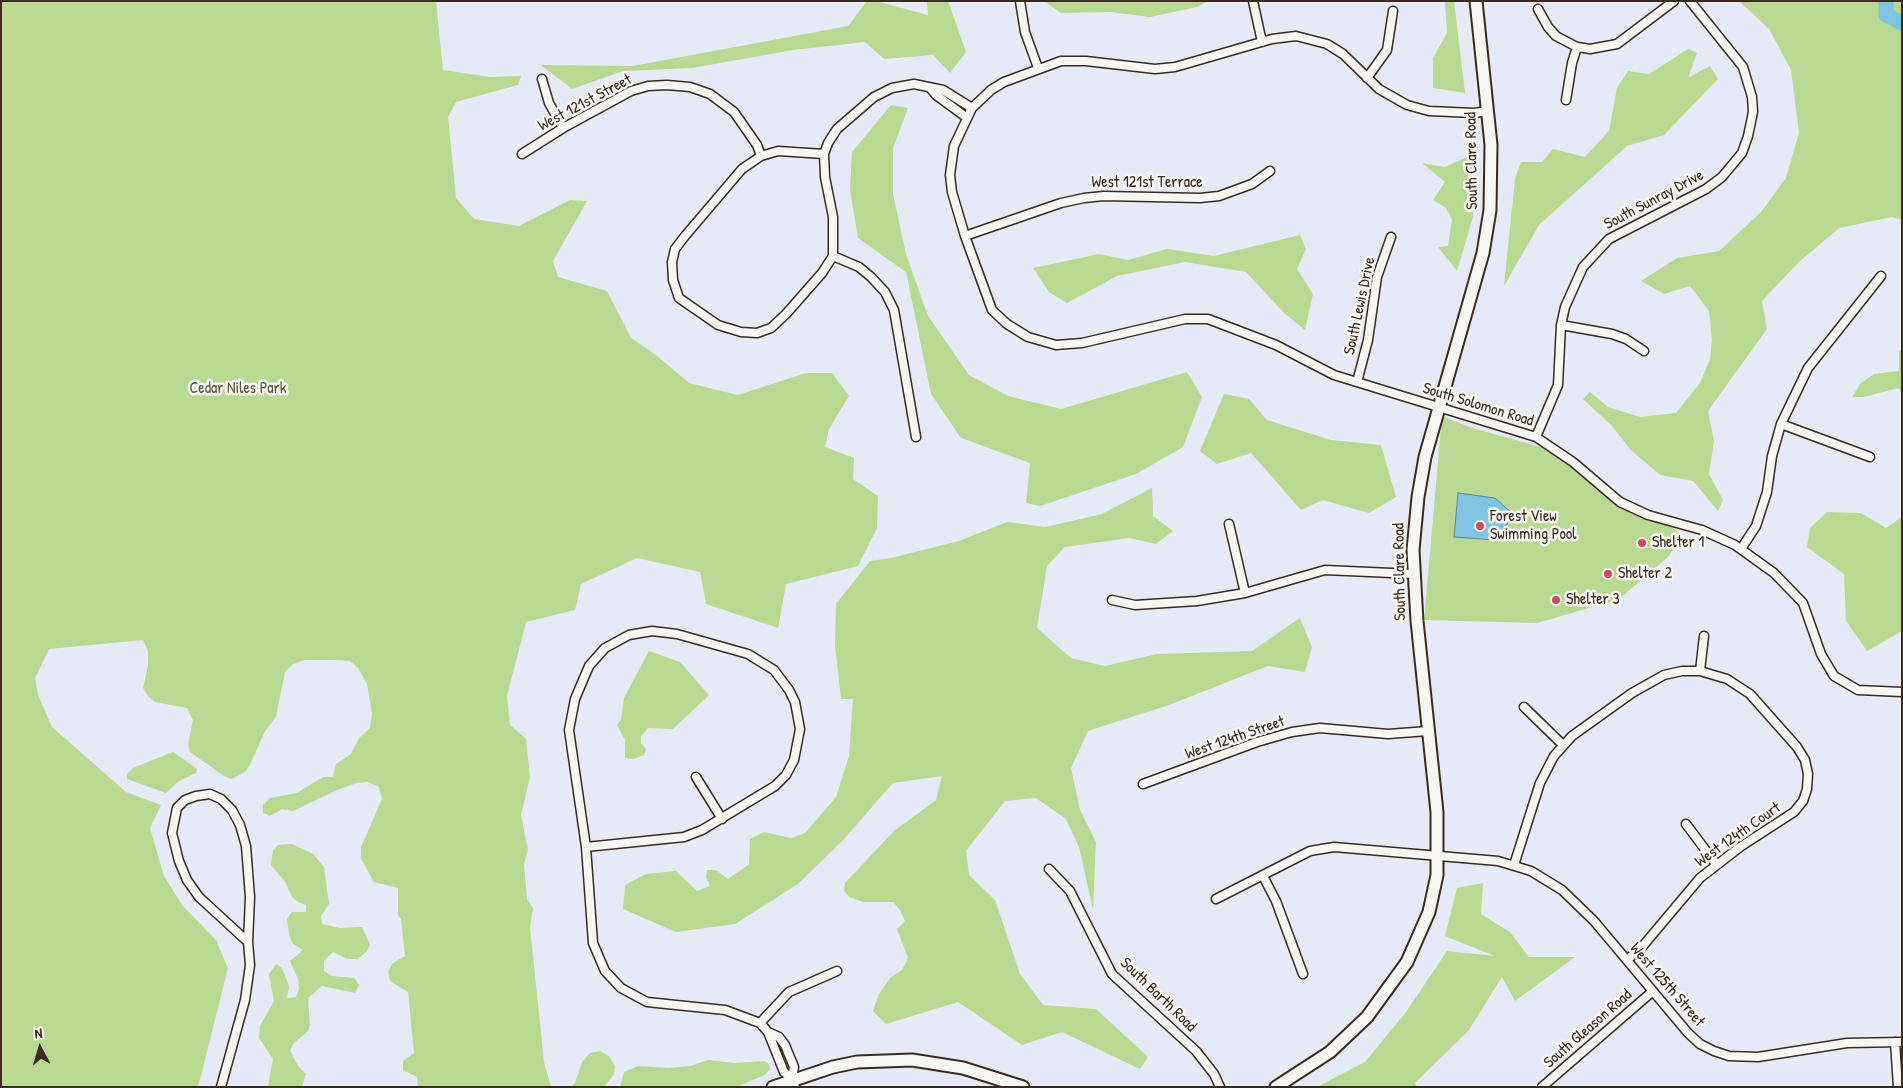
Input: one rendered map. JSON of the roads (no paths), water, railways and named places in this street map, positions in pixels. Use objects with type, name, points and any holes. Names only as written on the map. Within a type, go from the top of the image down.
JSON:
[{"type":"street","points":[[1020,1],[1025,32],[1038,68]]},
{"type":"street","points":[[1253,1],[1262,42]]},
{"type":"street","name":"South Clare Road","points":[[1276,1087],[1330,1052],[1367,1017],[1407,962],[1429,912],[1437,875],[1437,812],[1414,574],[1418,497],[1426,457],[1486,237],[1492,188],[1488,111],[1476,1]]},
{"type":"street","points":[[1538,9],[1548,27],[1556,36],[1577,47],[1590,49],[1617,44],[1674,1]]},
{"type":"street","name":"South Sunray Drive","points":[[1536,437],[1558,385],[1561,325],[1565,307],[1583,267],[1602,246],[1624,230],[1706,189],[1733,165],[1745,144],[1753,112],[1748,82],[1734,54],[1690,1]]},
{"type":"street","points":[[1367,78],[1387,50],[1391,36],[1393,11]]},
{"type":"street","points":[[965,236],[955,208],[950,176],[954,146],[966,117],[972,108],[991,90],[1004,82],[1061,61],[1075,60],[1155,69],[1175,67],[1282,36],[1310,38],[1327,44],[1343,54],[1367,78],[1393,99],[1407,105],[1429,111],[1474,113],[1488,111]]},
{"type":"street","points":[[1566,100],[1570,72],[1577,47]]},
{"type":"street","points":[[542,78],[549,103],[563,128]]},
{"type":"street","points":[[824,154],[778,151],[761,156],[742,168],[675,249],[672,262],[673,280],[679,298],[718,325],[741,332],[757,333],[771,328],[822,273],[833,256],[833,217],[824,177],[824,154],[828,143],[837,129],[874,97],[892,88],[914,84],[943,90],[972,108]]},
{"type":"street","name":"West 121st Street","points":[[522,154],[563,128],[631,91],[648,86],[667,85],[690,87],[710,94],[734,112],[757,144],[761,156]]},
{"type":"street","points":[[930,88],[936,95],[966,117]]},
{"type":"street","name":"West 121st Terrace","points":[[965,236],[1061,203],[1084,198],[1104,196],[1200,198],[1219,196],[1244,187],[1270,171]]},
{"type":"street","name":"South Solomon Road","points":[[965,236],[992,310],[1006,324],[1028,337],[1056,345],[1082,343],[1185,319],[1208,319],[1268,342],[1334,375],[1536,437],[1573,462],[1620,502],[1648,515],[1702,530],[1741,549],[1774,573],[1803,603],[1821,654],[1834,676],[1858,690],[1902,692]]},
{"type":"street","name":"South Lewis Drive","points":[[1357,382],[1368,340],[1377,278],[1391,237]]},
{"type":"street","points":[[833,256],[859,267],[872,277],[885,292],[894,310],[916,437]]},
{"type":"street","points":[[1741,549],[1756,526],[1767,492],[1772,456],[1781,424],[1808,368],[1881,276]]},
{"type":"street","points":[[1561,325],[1612,334],[1626,339],[1644,351]]},
{"type":"street","points":[[1781,424],[1870,457]]},
{"type":"street","points":[[1229,524],[1245,593]]},
{"type":"street","points":[[1112,600],[1135,604],[1197,601],[1245,593],[1325,570],[1414,574]]},
{"type":"street","points":[[586,848],[684,837],[722,819],[761,796],[786,775],[798,745],[799,722],[795,702],[790,690],[774,670],[748,654],[665,631],[641,632],[617,640],[597,657],[584,676],[569,720],[570,741],[586,848],[594,943],[601,964],[613,981],[634,996],[647,1002],[724,1010],[760,1023],[768,1032],[784,1072],[793,1083]]},
{"type":"street","points":[[1700,670],[1704,636]]},
{"type":"street","name":"West 124th Court","points":[[1514,865],[1540,783],[1554,756],[1563,745],[1648,682],[1664,674],[1700,670],[1727,679],[1750,694],[1797,747],[1805,760],[1808,774],[1807,789],[1803,801],[1794,812],[1716,864],[1684,895],[1642,947],[1627,960]]},
{"type":"street","points":[[1524,707],[1563,745]]},
{"type":"street","name":"West 124th Street","points":[[1143,784],[1257,742],[1292,732],[1320,728],[1388,734],[1428,732]]},
{"type":"street","points":[[696,777],[722,819]]},
{"type":"street","points":[[221,1087],[245,1000],[250,965],[248,942],[250,897],[246,846],[240,825],[232,810],[221,799],[210,794],[185,800],[177,808],[172,833],[179,861],[187,880],[199,897],[248,942]]},
{"type":"street","points":[[1686,824],[1716,864]]},
{"type":"street","name":"West 125th Street","points":[[1216,899],[1310,851],[1334,847],[1489,860],[1514,865],[1531,871],[1562,890],[1594,921],[1700,1044],[1729,1056],[1758,1057],[1847,1043],[1899,1042]]},
{"type":"street","name":"South Barth Road","points":[[1049,869],[1070,891],[1112,974],[1196,1051],[1214,1074],[1220,1087]]},
{"type":"street","points":[[1263,876],[1276,900],[1303,974]]},
{"type":"street","points":[[760,1023],[789,992],[838,971]]},
{"type":"street","name":"South Gleason Road","points":[[1542,1087],[1653,991]]},
{"type":"street","points":[[768,1032],[778,1037],[785,1045],[794,1067],[793,1083]]},
{"type":"street","points":[[1898,1087],[1899,1042]]},
{"type":"street","points":[[773,1087],[793,1083],[856,1062],[912,1060],[963,1068],[1023,1087]]},
{"type":"water","name":"Forest View Swimming Pool","points":[[1458,493],[1495,498],[1514,515],[1495,540],[1454,537]]},
{"type":"waterway","points":[[1886,1],[1886,15],[1902,23]]},
{"type":"place","name":"Forest View Swimming Pool","points":[[1480,526]]},
{"type":"place","name":"Shelter 1","points":[[1642,543]]},
{"type":"place","name":"Shelter 2","points":[[1608,574]]},
{"type":"place","name":"Shelter 3","points":[[1556,600]]},
{"type":"park label","name":"Cedar Niles Park","points":[[238,389]]}]
